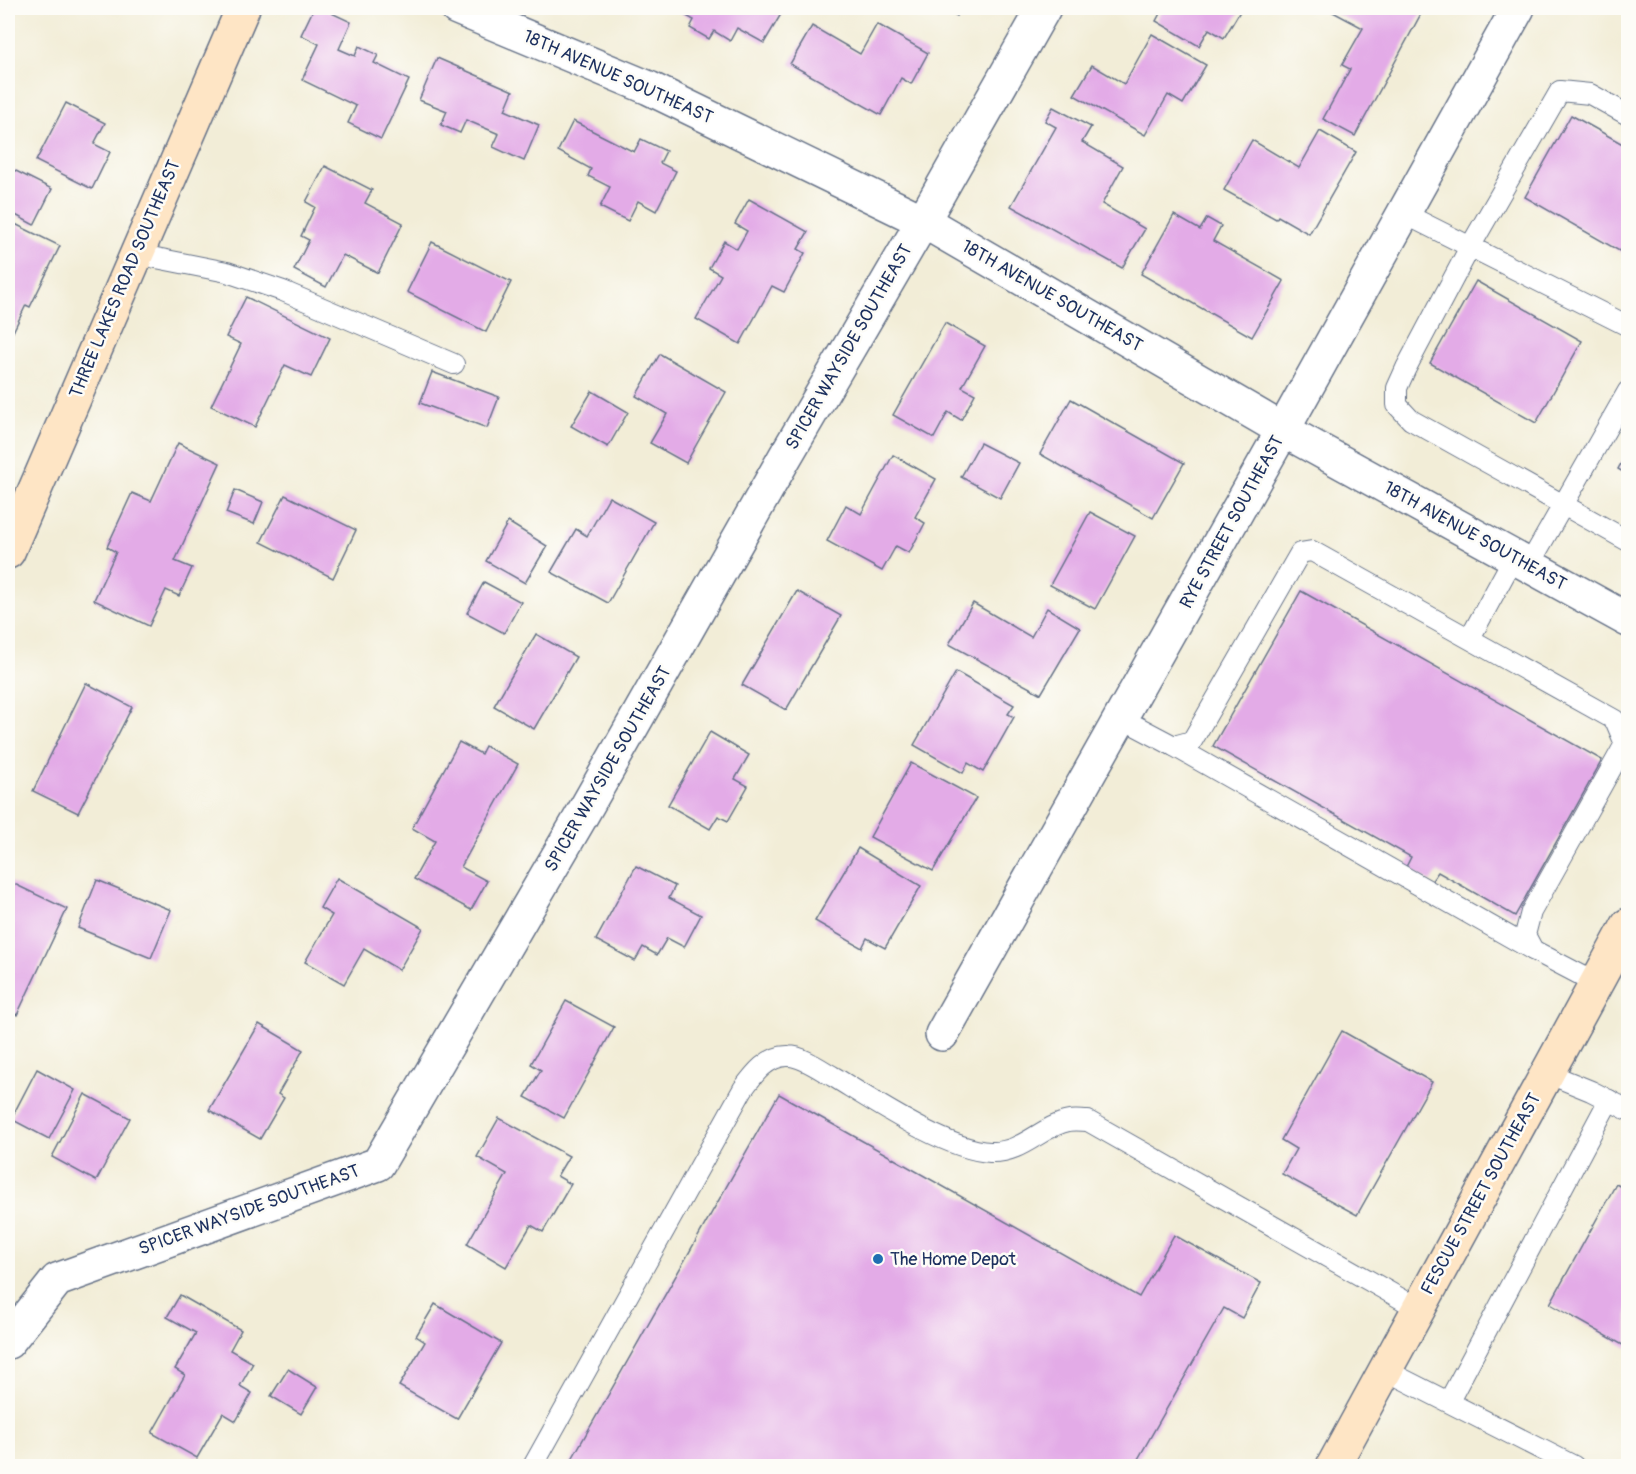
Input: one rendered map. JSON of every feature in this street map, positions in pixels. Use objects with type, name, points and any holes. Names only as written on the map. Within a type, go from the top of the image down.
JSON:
[{"type":"street","name":"THREE LAKES ROAD SOUTHEAST","points":[[8,552],[243,8]]},
{"type":"street","name":"18TH AVENUE SOUTHEAST","points":[[457,8],[649,88],[923,221],[1283,430],[1629,620]]},
{"type":"street","name":"SPICER WAYSIDE SOUTHEAST","points":[[8,1342],[57,1280],[378,1164],[579,820],[1044,8]]},
{"type":"street","name":"RYE STREET SOUTHEAST","points":[[942,1035],[1518,8]]},
{"type":"street","name":"FESCUE STREET SOUTHEAST","points":[[1334,1465],[1629,925]]},
{"type":"lane","points":[[1629,115],[1590,94],[1560,91],[1470,247],[1397,388],[1397,405],[1411,420],[1629,541]]},
{"type":"lane","points":[[1403,213],[1629,326]]},
{"type":"lane","points":[[136,254],[227,272],[283,291],[454,364]]},
{"type":"lane","points":[[1470,638],[1522,561],[1564,505],[1629,391]]},
{"type":"lane","points":[[1174,746],[1192,741],[1300,553],[1312,551],[1615,720],[1625,744],[1531,912],[1525,935],[1533,950]]},
{"type":"lane","points":[[1121,718],[1533,950],[1596,983]]},
{"type":"lane","points":[[533,1467],[743,1089],[758,1070],[771,1060],[789,1056],[812,1064],[938,1136],[971,1149],[991,1153],[1019,1147],[1069,1121],[1088,1121],[1419,1309]]},
{"type":"lane","points":[[1547,1073],[1629,1110]]},
{"type":"lane","points":[[1449,1401],[1609,1100]]},
{"type":"lane","points":[[1385,1370],[1574,1467]]},
{"type":"building","points":[[314,8],[321,8],[351,22],[339,49],[355,56],[359,46],[378,55],[374,63],[409,80],[381,139],[348,123],[356,106],[302,80],[319,44],[301,35]]},
{"type":"building","points":[[672,8],[784,9],[764,43],[737,28],[730,41],[714,31],[709,39],[690,28],[694,20]]},
{"type":"building","points":[[943,8],[962,8],[957,16]]},
{"type":"building","points":[[1163,8],[1242,8],[1224,38],[1209,29],[1199,46],[1156,21]]},
{"type":"building","points":[[1333,8],[1419,8],[1423,10],[1355,136],[1323,119],[1350,69],[1342,65],[1363,28],[1331,11]]},
{"type":"building","points":[[877,24],[928,53],[911,84],[901,78],[881,115],[790,64],[812,26],[860,54]]},
{"type":"building","points":[[1152,34],[1206,65],[1183,104],[1168,95],[1145,135],[1074,95],[1092,65],[1124,84]]},
{"type":"building","points":[[437,58],[513,91],[505,110],[539,125],[524,161],[493,147],[499,134],[466,120],[460,133],[441,125],[447,111],[419,100]]},
{"type":"building","points":[[66,103],[105,123],[94,144],[110,152],[92,189],[36,161]]},
{"type":"building","points":[[1053,107],[1091,127],[1082,142],[1123,166],[1102,204],[1145,229],[1122,268],[1011,206],[1056,127],[1045,121]]},
{"type":"building","points":[[1571,115],[1628,147],[1628,256],[1525,197]]},
{"type":"building","points":[[573,121],[634,152],[641,139],[666,151],[660,163],[676,171],[656,211],[638,201],[628,221],[600,207],[610,187],[588,176],[591,169],[558,151]]},
{"type":"building","points":[[1320,131],[1356,152],[1309,234],[1278,216],[1276,219],[1224,190],[1252,140],[1299,168]]},
{"type":"building","points":[[325,166],[372,190],[365,203],[403,223],[378,273],[343,255],[326,287],[294,270],[309,240],[301,236],[315,207],[306,202]]},
{"type":"building","points":[[10,168],[52,189],[34,225],[8,211],[8,172]]},
{"type":"building","points":[[749,199],[808,232],[798,249],[805,253],[784,292],[772,286],[740,344],[696,319],[721,275],[709,268],[724,241],[737,249],[747,231],[735,224]]},
{"type":"building","points":[[1174,215],[1200,230],[1207,218],[1221,226],[1213,241],[1284,281],[1252,337],[1141,274]]},
{"type":"building","points":[[15,224],[60,246],[30,307],[26,305],[12,334],[8,332],[8,240]]},
{"type":"building","points":[[432,242],[511,282],[486,332],[407,292]]},
{"type":"building","points":[[1476,281],[1582,341],[1536,423],[1430,363]]},
{"type":"building","points":[[246,297],[330,338],[311,377],[285,365],[255,427],[211,406],[241,344],[226,337]]},
{"type":"building","points":[[945,323],[985,346],[962,387],[975,394],[961,420],[948,412],[934,438],[893,415]]},
{"type":"building","points":[[660,354],[726,392],[686,463],[650,443],[667,414],[636,396]]},
{"type":"building","points":[[432,372],[499,397],[487,428],[420,403]]},
{"type":"building","points":[[592,391],[628,412],[608,447],[571,426]]},
{"type":"building","points":[[1071,399],[1184,463],[1153,518],[1040,454]]},
{"type":"building","points":[[178,443],[220,463],[175,561],[192,568],[179,596],[166,590],[149,626],[94,600],[116,552],[107,547],[132,493],[151,501]]},
{"type":"building","points":[[980,443],[1019,463],[1000,498],[961,477]]},
{"type":"building","points":[[1628,451],[1628,475],[1618,469]]},
{"type":"building","points":[[893,455],[936,479],[915,517],[925,523],[909,553],[896,546],[882,571],[827,541],[846,505],[861,514]]},
{"type":"building","points":[[235,490],[263,502],[254,524],[226,513]]},
{"type":"building","points":[[285,495],[356,530],[333,578],[261,542]]},
{"type":"building","points":[[609,497],[654,522],[608,603],[551,572],[576,529],[587,536]]},
{"type":"building","points":[[1090,512],[1135,536],[1095,609],[1050,585]]},
{"type":"building","points":[[508,522],[547,546],[525,583],[486,561]]},
{"type":"building","points":[[484,582],[521,602],[504,633],[467,613]]},
{"type":"building","points":[[797,591],[841,616],[786,710],[742,685]]},
{"type":"building","points":[[1301,591],[1602,760],[1515,916],[1438,872],[1431,882],[1406,867],[1411,857],[1213,746]]},
{"type":"building","points":[[973,603],[1031,637],[1047,608],[1080,628],[1041,694],[949,644]]},
{"type":"building","points":[[536,634],[576,657],[534,729],[494,706]]},
{"type":"building","points":[[956,672],[1014,705],[1008,714],[1014,717],[983,772],[968,763],[963,773],[914,745]]},
{"type":"building","points":[[86,683],[132,707],[78,813],[33,791]]},
{"type":"building","points":[[710,732],[749,755],[735,779],[748,786],[728,821],[718,816],[710,829],[668,805]]},
{"type":"building","points":[[459,742],[481,754],[485,746],[518,764],[461,867],[487,881],[471,910],[414,879],[435,841],[412,828]]},
{"type":"building","points":[[911,763],[976,798],[933,871],[870,837]]},
{"type":"building","points":[[858,848],[921,886],[885,948],[867,938],[862,948],[815,921]]},
{"type":"building","points":[[636,866],[675,886],[669,898],[701,915],[684,947],[667,938],[657,955],[643,947],[635,961],[596,940]]},
{"type":"building","points":[[337,878],[423,928],[399,970],[364,949],[344,984],[305,962],[332,915],[320,908]]},
{"type":"building","points":[[97,880],[171,910],[151,958],[78,928]]},
{"type":"building","points":[[8,881],[67,909],[17,1015],[8,1010]]},
{"type":"building","points":[[566,1001],[614,1027],[564,1118],[525,1097],[541,1070],[531,1064]]},
{"type":"building","points":[[259,1024],[303,1050],[278,1094],[284,1098],[260,1139],[209,1110]]},
{"type":"building","points":[[1342,1031],[1432,1082],[1357,1215],[1282,1174],[1296,1149],[1281,1140]]},
{"type":"building","points":[[37,1069],[75,1090],[49,1139],[11,1119]]},
{"type":"building","points":[[85,1094],[130,1118],[96,1181],[52,1157]]},
{"type":"building","name":"The Home Depot","points":[[779,1094],[1139,1297],[1174,1235],[1261,1283],[1242,1318],[1224,1308],[1134,1466],[568,1466]]},
{"type":"building","points":[[499,1118],[569,1156],[557,1176],[571,1184],[543,1232],[531,1225],[506,1267],[467,1244],[507,1174],[477,1157]]},
{"type":"building","points":[[1616,1184],[1628,1191],[1628,1348],[1550,1304]]},
{"type":"building","points":[[180,1295],[241,1330],[230,1350],[253,1363],[240,1386],[252,1393],[236,1421],[223,1413],[197,1458],[152,1433],[185,1375],[175,1369],[196,1333],[167,1317]]},
{"type":"building","points":[[435,1304],[501,1343],[457,1419],[399,1386],[425,1342],[416,1336]]},
{"type":"building","points":[[288,1369],[317,1387],[301,1414],[271,1396]]},
{"type":"place","name":"The Home Depot","points":[[878,1259]]}]
